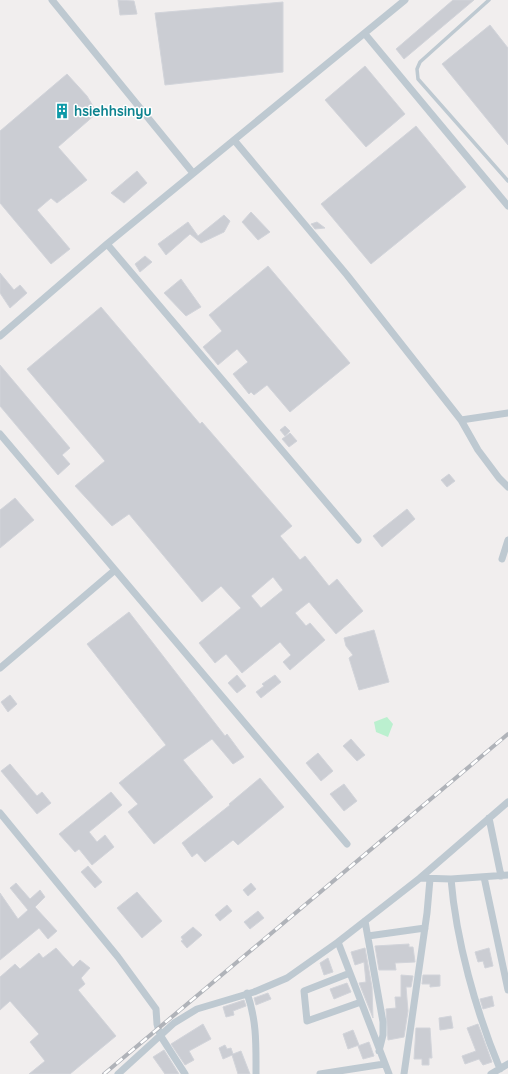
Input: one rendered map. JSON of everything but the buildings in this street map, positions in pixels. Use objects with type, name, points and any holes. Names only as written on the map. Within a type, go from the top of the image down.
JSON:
[{"type":"street","points":[[52,0],[193,173]]},
{"type":"street","points":[[0,336],[107,244],[405,0]]},
{"type":"street","points":[[365,34],[508,206]]},
{"type":"street","points":[[234,140],[347,275],[461,420],[478,450],[499,478],[508,487]]},
{"type":"street","points":[[107,244],[358,540]]},
{"type":"street","points":[[461,420],[508,413]]},
{"type":"street","points":[[0,434],[347,844]]},
{"type":"street","points":[[502,559],[508,540]]},
{"type":"street","points":[[0,668],[115,570]]},
{"type":"street","points":[[118,1074],[174,1023],[197,1009],[287,978],[338,942],[420,878],[508,802]]},
{"type":"street","points":[[0,813],[118,957],[156,1009],[157,1024],[160,1035],[185,1074]]},
{"type":"street","points":[[420,878],[451,879],[505,875],[489,818]]},
{"type":"street","points":[[484,877],[508,990]]},
{"type":"street","points":[[404,1074],[425,928],[430,879]]},
{"type":"street","points":[[451,879],[456,922],[476,1000],[500,1069]]},
{"type":"street","points":[[365,921],[383,1022],[383,1035],[379,1051]]},
{"type":"street","points":[[368,936],[425,928]]},
{"type":"street","points":[[338,942],[389,1074]]},
{"type":"street","points":[[350,973],[304,991],[306,1021],[309,1022],[361,1002]]},
{"type":"street","points":[[247,993],[255,1023],[256,1074]]},
{"type":"street","points":[[320,1074],[330,1074],[384,1064]]},
{"type":"street","points":[[491,1074],[508,1064]]},
{"type":"lane","points":[[488,0],[420,62],[417,69],[418,79],[508,181]]},
{"type":"green space","points":[[387,717],[393,724],[388,737],[376,732],[374,722]]},
{"type":"railway","points":[[104,1074],[508,734]]},
{"type":"place","name":"hsiehhsinyu","points":[[62,111]]}]
